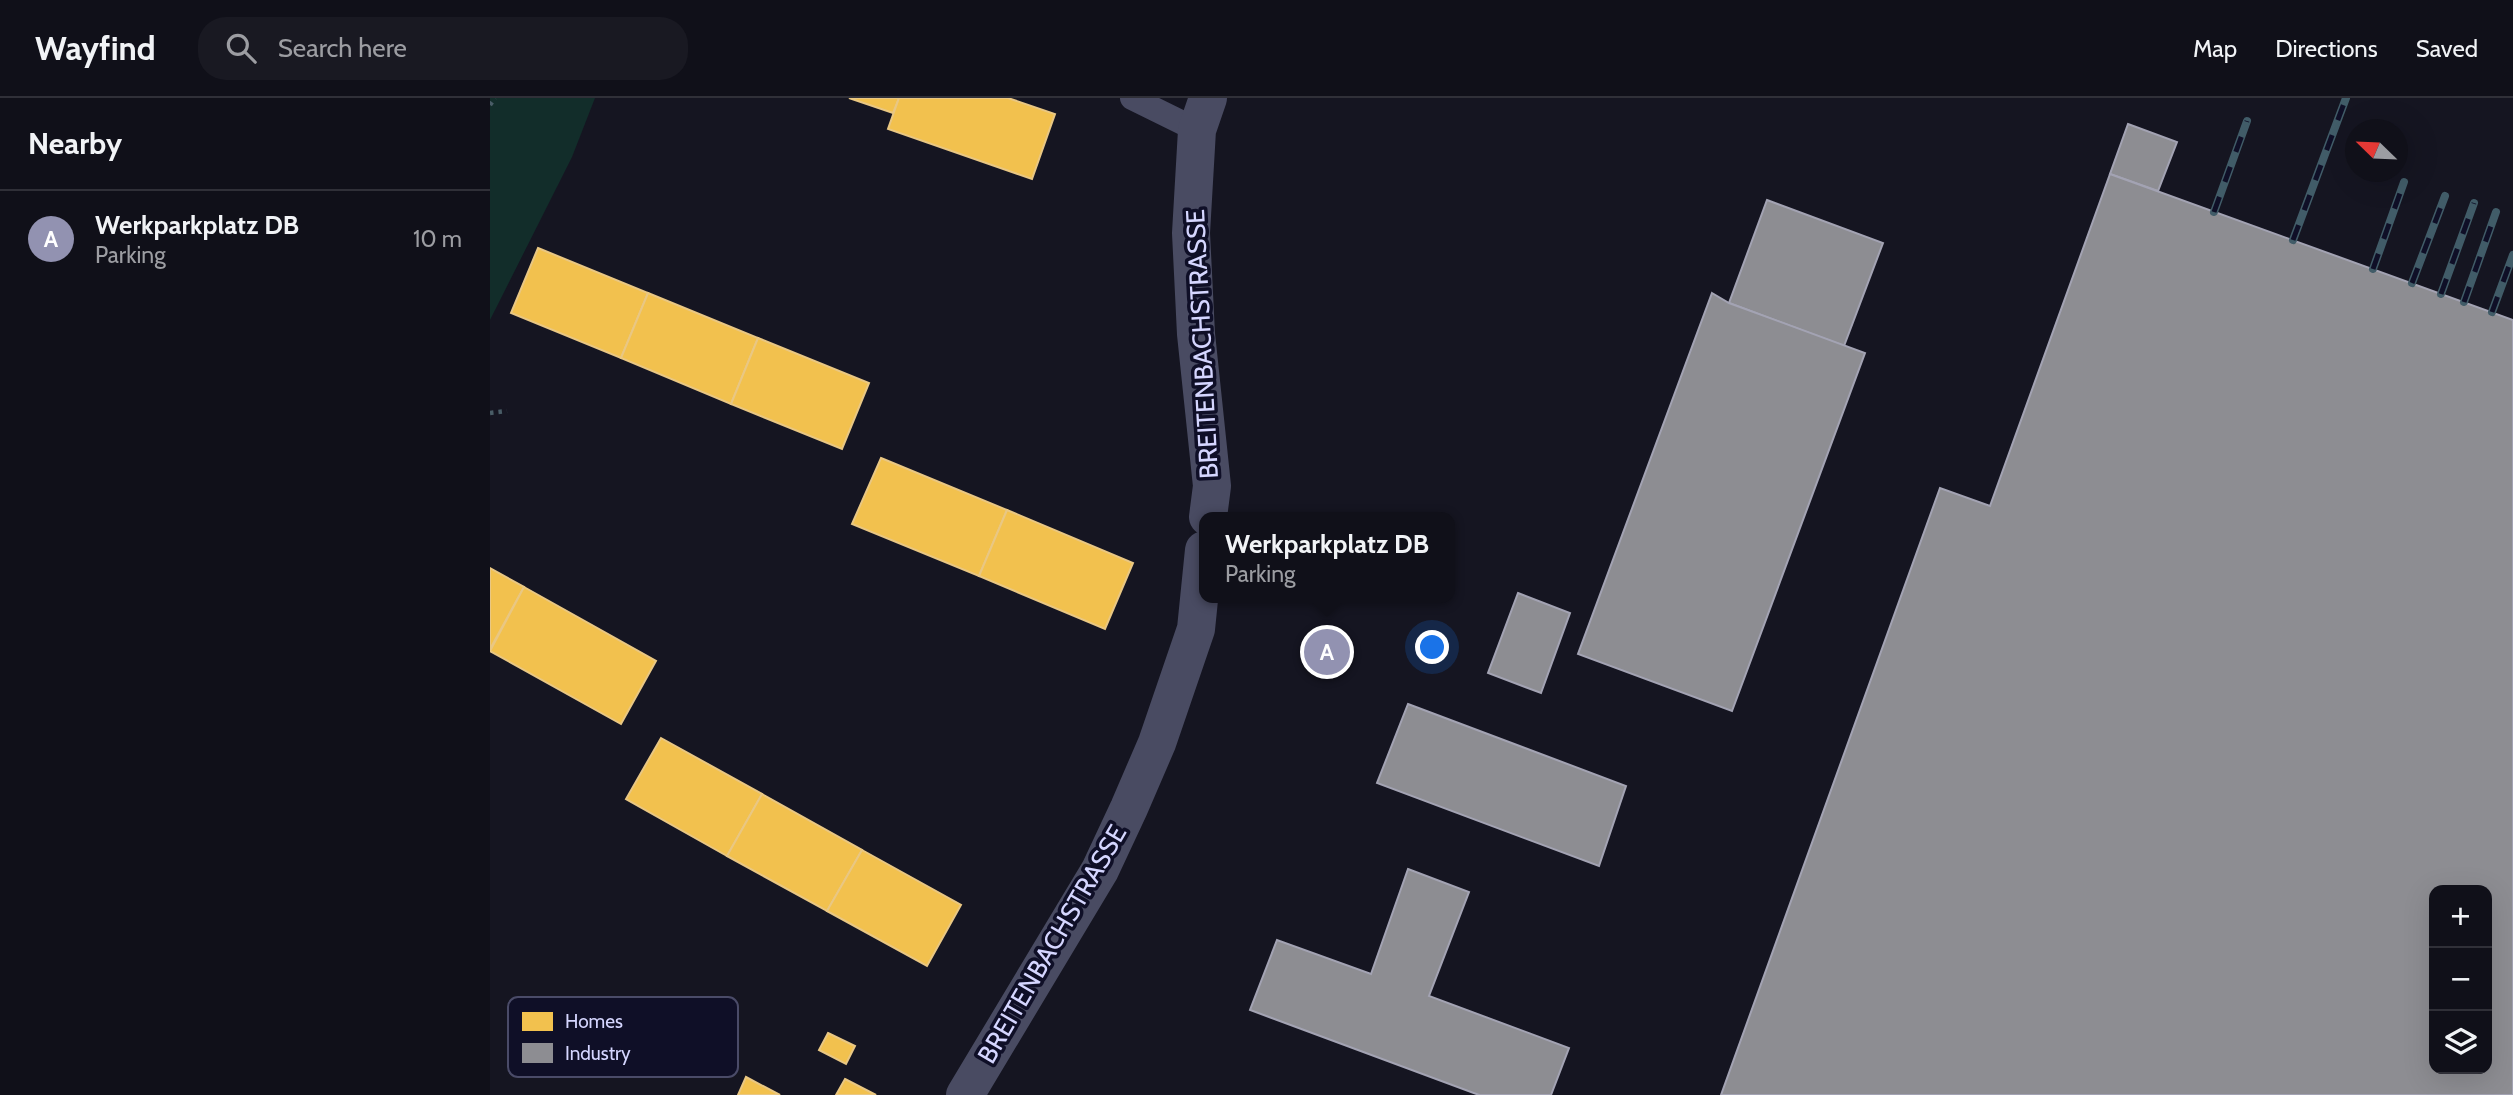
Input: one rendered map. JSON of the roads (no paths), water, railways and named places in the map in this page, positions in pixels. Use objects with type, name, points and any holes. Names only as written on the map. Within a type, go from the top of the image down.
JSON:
[{"type":"street","name":"BREITENBACHSTRASSE","points":[[1203,114],[1191,233],[1196,334],[1212,486],[1209,512]]},
{"type":"street","name":"BREITENBACHSTRASSE","points":[[965,1095],[1100,870],[1157,743],[1196,629],[1199,603]]},
{"type":"lane","name":"BREITENBACHSTRASSE","points":[[1132,98],[1203,114]]},
{"type":"railway","points":[[2293,240],[2346,98]]},
{"type":"railway","points":[[2214,212],[2247,121]]},
{"type":"railway","points":[[2373,269],[2404,182]]},
{"type":"railway","points":[[2412,283],[2445,196]]},
{"type":"railway","points":[[2441,294],[2474,203]]},
{"type":"railway","points":[[2464,302],[2496,212]]},
{"type":"railway","points":[[2492,312],[2513,255]]},
{"type":"place","name":"Werkparkplatz DB","points":[[1327,652]]}]
